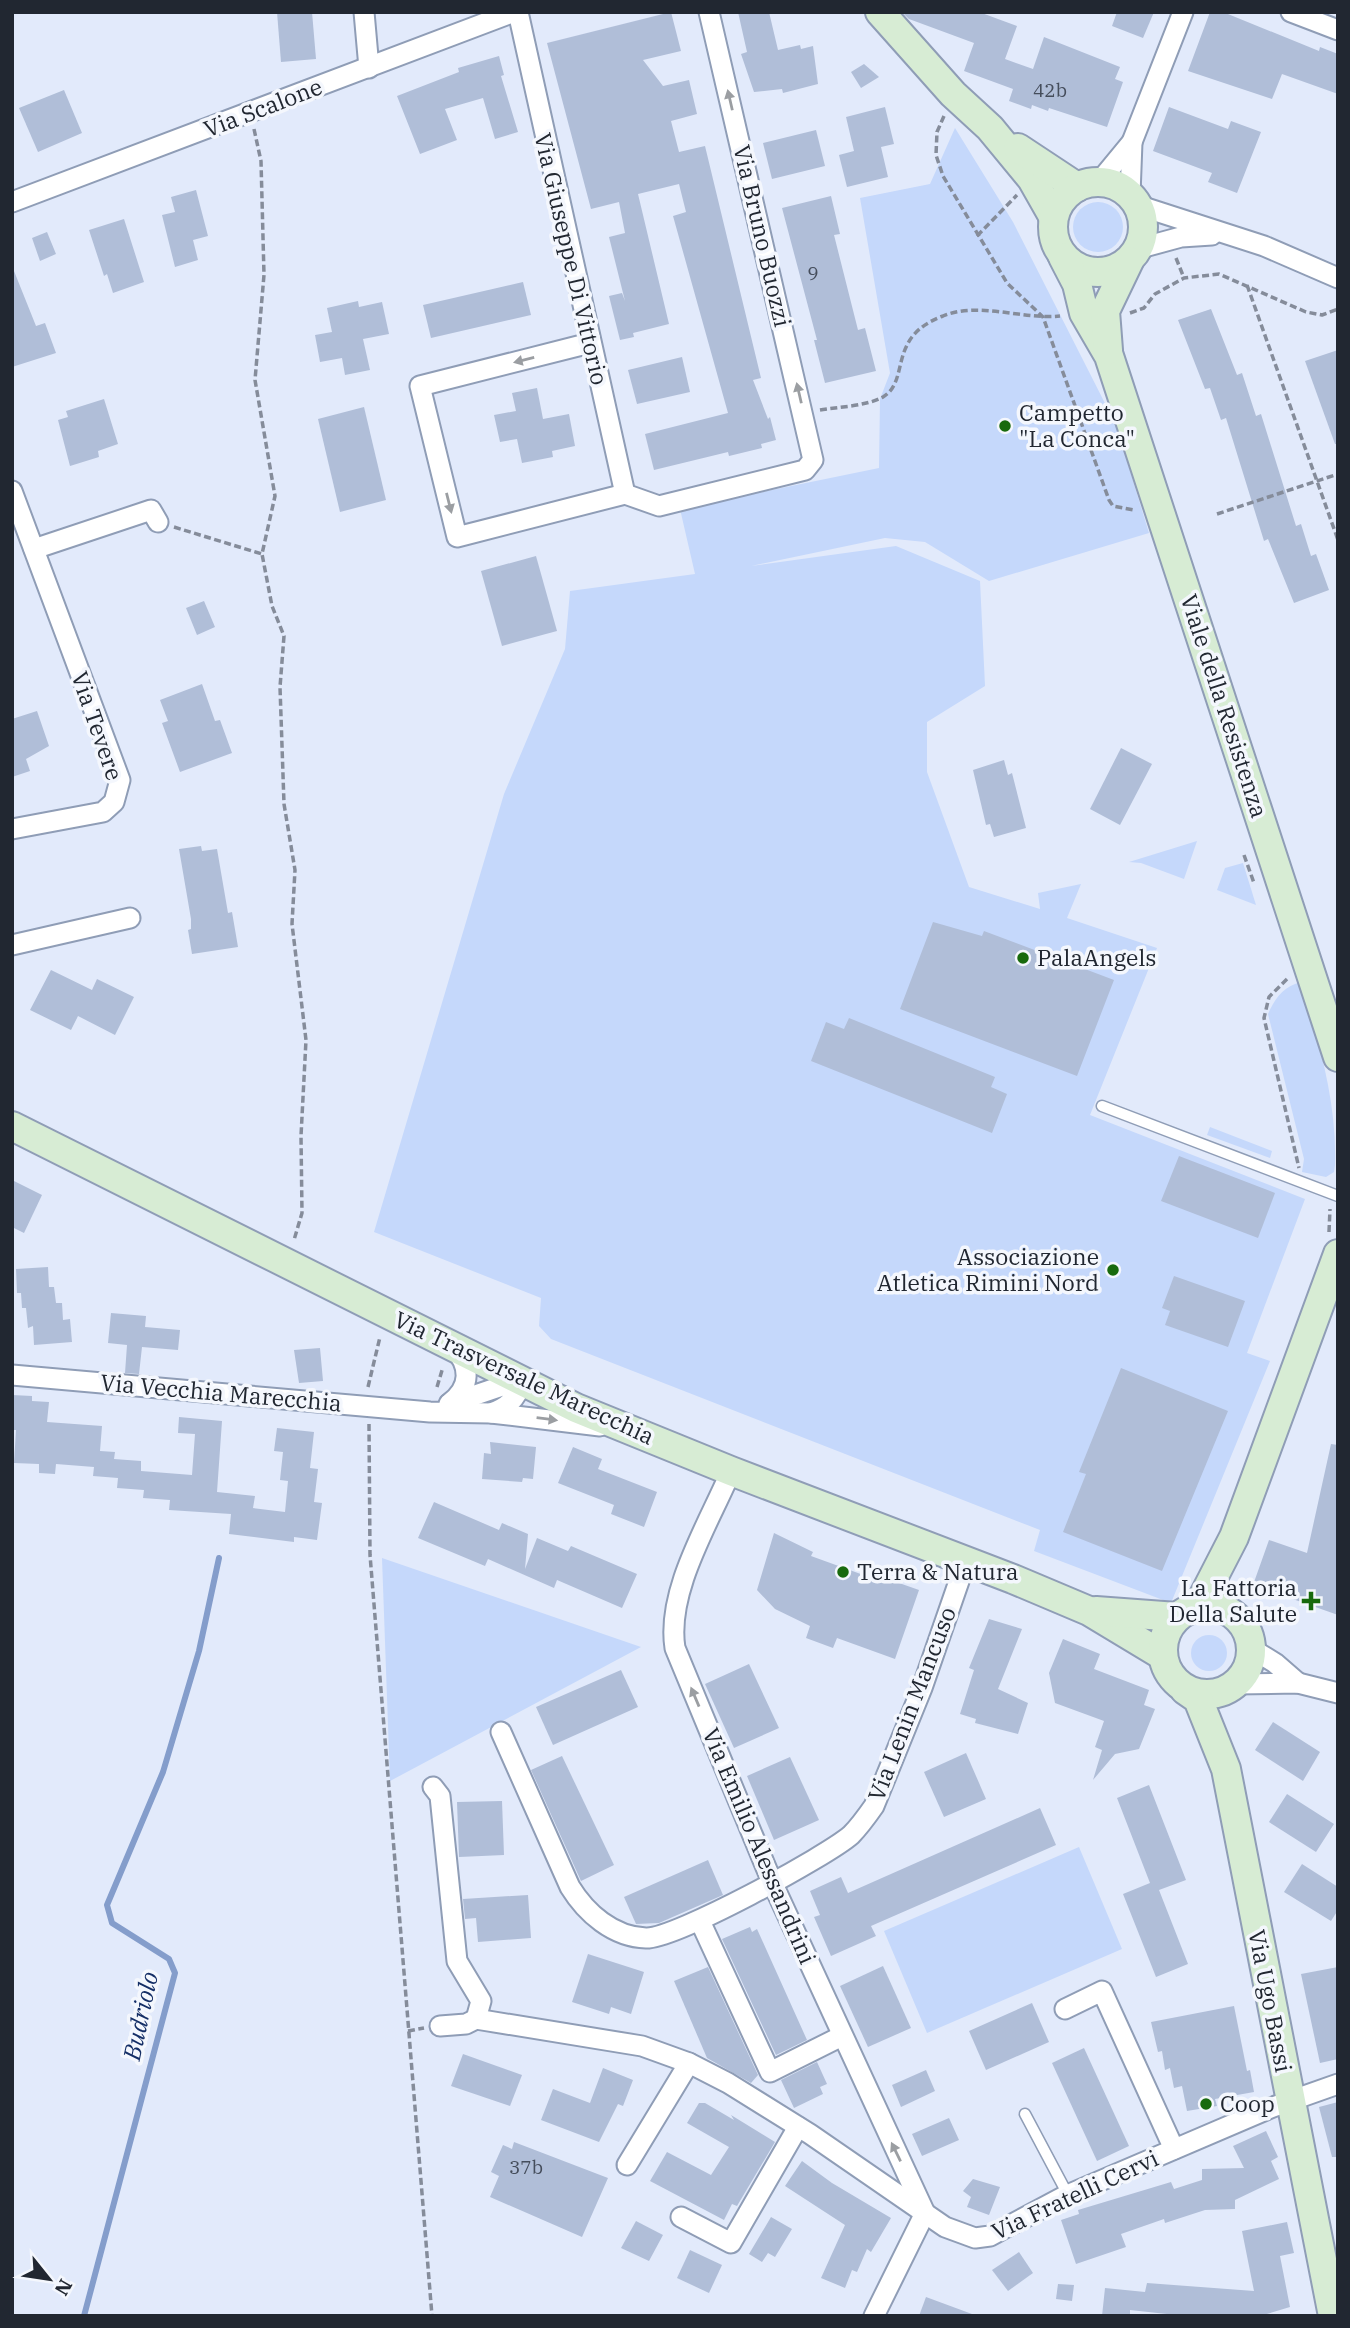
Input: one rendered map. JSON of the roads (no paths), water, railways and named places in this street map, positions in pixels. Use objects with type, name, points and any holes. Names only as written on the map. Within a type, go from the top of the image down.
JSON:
[{"type":"street","points":[[364,12],[369,68]]},
{"type":"street","name":"Via Scalone","points":[[12,202],[516,12]]},
{"type":"street","name":"Via Giuseppe Di Vittorio","points":[[516,12],[590,343],[630,497]]},
{"type":"street","name":"Via Bruno Buozzi","points":[[630,497],[659,506],[805,470],[813,460],[709,12]]},
{"type":"street","points":[[880,12],[953,94],[990,128],[1032,178],[1054,216]]},
{"type":"street","points":[[1094,312],[1133,255],[1142,235],[1142,219],[1134,200],[1132,142],[1183,12]]},
{"type":"street","points":[[1291,12],[1338,30]]},
{"type":"street","points":[[990,128],[1088,184],[1111,184],[1134,200],[1223,235],[1264,246],[1338,278]]},
{"type":"street","points":[[1054,216],[1066,194],[1088,184],[1132,142]]},
{"type":"street","name":"Viale della Resistenza","points":[[1054,216],[1054,238],[1094,312],[1109,356],[1338,1057]]},
{"type":"street","points":[[1063,257],[1074,267],[1088,272],[1116,269],[1133,255],[1181,237],[1223,235]]},
{"type":"street","points":[[590,343],[420,386],[457,537],[630,497]]},
{"type":"street","name":"Via Tevere","points":[[12,491],[120,780],[114,802],[103,811],[12,830]]},
{"type":"street","points":[[34,549],[154,516]]},
{"type":"street","points":[[12,945],[130,918]]},
{"type":"street","name":"Via Trasversale Marecchia","points":[[12,1126],[449,1354],[522,1382],[627,1429],[1089,1611],[1162,1655]]},
{"type":"street","points":[[1338,1254],[1234,1537],[1187,1612],[1168,1628],[1162,1655],[1174,1681],[1185,1690],[1213,1695],[1231,1687],[1298,1684],[1338,1693]]},
{"type":"street","points":[[442,1398],[463,1393],[467,1382],[463,1358],[449,1354]]},
{"type":"street","name":"Via Vecchia Marecchia","points":[[12,1375],[430,1412],[491,1413],[627,1429]]},
{"type":"street","points":[[491,1413],[504,1409],[518,1395],[522,1382]]},
{"type":"street","name":"Via Vecchia Marecchia","points":[[430,1412],[442,1398],[522,1382]]},
{"type":"street","name":"Via Emilio Alessandrini","points":[[732,1471],[686,1574],[672,1630],[675,1648],[772,1881],[925,2213]]},
{"type":"street","points":[[1231,1687],[1250,1662],[1251,1648],[1249,1636],[1236,1616],[1232,1577],[1234,1537]]},
{"type":"street","name":"Via Lenin Mancuso","points":[[500,1732],[570,1887],[583,1908],[624,1933],[645,1938],[657,1937],[700,1921],[850,1836],[874,1806],[922,1688],[966,1561]]},
{"type":"street","points":[[1187,1612],[1212,1606],[1236,1616]]},
{"type":"street","name":"Via Trasversale Marecchia","points":[[1089,1611],[1187,1612]]},
{"type":"street","points":[[1251,1648],[1275,1663],[1298,1684]]},
{"type":"street","name":"Via Ugo Bassi","points":[[1226,1769],[1231,1687]]},
{"type":"street","name":"Via Ugo Bassi","points":[[1185,1690],[1198,1699],[1226,1769],[1333,2316]]},
{"type":"street","points":[[433,1787],[440,1796],[458,1968],[481,2001],[476,2019]]},
{"type":"street","points":[[700,1921],[770,2072],[842,2036]]},
{"type":"street","points":[[1065,2009],[1102,1991],[1174,2149]]},
{"type":"street","name":"Via Fratelli Cervi","points":[[440,2026],[466,2024],[476,2019],[642,2046],[689,2063],[728,2083],[798,2127],[962,2235],[990,2236],[1068,2195],[1289,2100],[1338,2084]]},
{"type":"street","points":[[627,2165],[689,2063]]},
{"type":"street","points":[[681,2217],[732,2243],[798,2127]]},
{"type":"street","points":[[874,2316],[925,2213]]},
{"type":"lane","points":[[1102,1106],[1338,1196]]},
{"type":"lane","points":[[1025,2114],[1068,2195]]},
{"type":"waterway","name":"Budriolo","points":[[84,2316],[175,1973],[169,1959],[112,1923],[107,1905],[163,1772],[199,1651],[219,1558]]},
{"type":"place","name":"Campetto \"La Conca\"","points":[[1005,426]]},
{"type":"place","name":"PalaAngels","points":[[1023,958]]},
{"type":"place","name":"Associazione Atletica Rimini Nord","points":[[1113,1270]]},
{"type":"place","name":"Terra & Natura","points":[[843,1572]]},
{"type":"place","name":"La Fattoria Della Salute","points":[[1311,1601]]},
{"type":"place","name":"Coop","points":[[1206,2104]]}]
